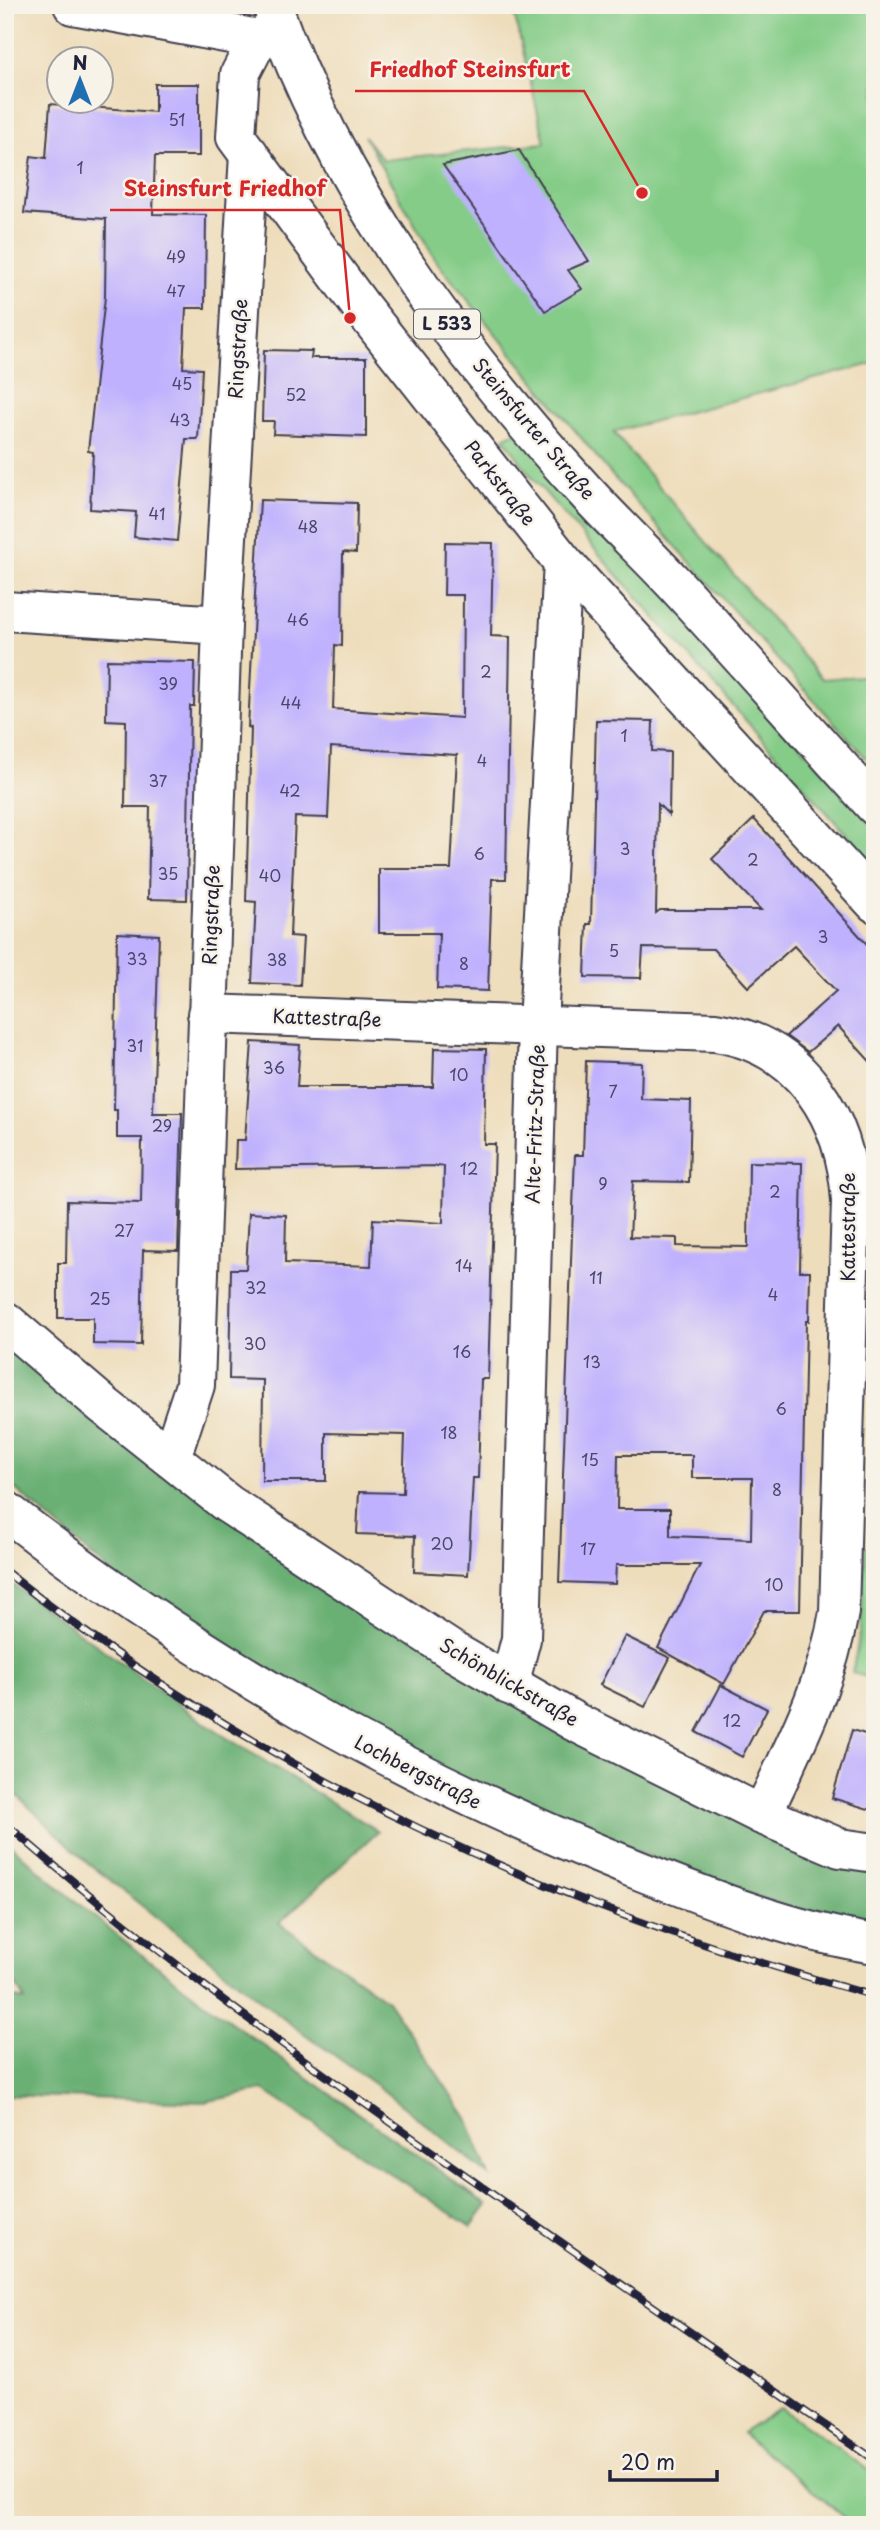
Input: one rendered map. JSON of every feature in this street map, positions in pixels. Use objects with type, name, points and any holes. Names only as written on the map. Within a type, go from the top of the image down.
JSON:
[{"type":"street","points":[[73,5],[270,23]]},
{"type":"street","name":"Parkstraße","points":[[270,23],[240,74],[236,137],[362,309],[563,562],[875,903]]},
{"type":"street","name":"Steinsfurter Straße","points":[[270,23],[369,209],[419,287],[495,387],[575,480],[673,582],[875,806]]},
{"type":"street","name":"Ringstraße","points":[[171,1458],[195,1385],[222,625],[249,154]]},
{"type":"street","name":"Alte-Fritz-Straße","points":[[509,1685],[520,1639],[538,1024],[563,562]]},
{"type":"street","points":[[5,611],[222,625]]},
{"type":"street","name":"Kattestraße","points":[[207,1014],[693,1030],[735,1035],[756,1043],[788,1063],[810,1085],[830,1117],[846,1154],[850,1233],[839,1612],[829,1663],[816,1699],[762,1815]]},
{"type":"street","points":[[5,1321],[102,1404],[171,1458]]},
{"type":"street","name":"Schönblickstraße","points":[[171,1458],[228,1504],[509,1685],[575,1722],[762,1815],[840,1848],[875,1853]]},
{"type":"street","name":"Lochbergstraße","points":[[5,1510],[79,1566],[189,1640],[312,1718],[433,1782],[535,1829],[656,1878],[836,1937],[875,1944]]},
{"type":"green space","points":[[512,5],[875,5],[875,363],[613,432],[822,679],[875,675],[875,768],[610,473],[436,261],[364,136],[383,160],[545,143]]},
{"type":"green space","points":[[519,430],[875,828],[875,867],[533,479],[504,438]]},
{"type":"green space","points":[[5,1332],[319,1576],[875,1863],[875,1923],[793,1909],[697,1876],[456,1777],[261,1667],[121,1581],[5,1480]]},
{"type":"green space","points":[[865,1547],[875,1547],[875,1679],[852,1673],[861,1628]]},
{"type":"green space","points":[[5,1579],[216,1731],[378,1831],[279,1923],[387,2000],[467,2118],[490,2176],[384,2091],[284,2019],[87,1862],[5,1784]]},
{"type":"green space","points":[[5,1840],[120,1938],[180,1984],[487,2205],[471,2227],[263,2090],[204,2102],[5,2095],[5,1996],[25,2000],[5,1968]]},
{"type":"green space","points":[[781,2408],[875,2475],[875,2525],[854,2525],[742,2433]]},
{"type":"building","points":[[155,84],[199,84],[199,156],[155,156],[153,214],[206,215],[205,308],[186,308],[183,368],[202,369],[198,439],[186,439],[177,541],[134,537],[136,512],[90,509],[93,452],[88,451],[105,297],[106,219],[24,213],[31,156],[46,158],[49,116],[116,116],[116,109],[155,112]]},
{"type":"building","points":[[519,150],[589,261],[568,270],[582,289],[545,311],[443,165]]},
{"type":"building","points":[[264,350],[312,351],[311,358],[366,358],[366,437],[273,434],[274,421],[262,421]]},
{"type":"building","points":[[260,500],[357,503],[356,553],[343,552],[342,646],[335,645],[333,709],[462,718],[463,595],[444,595],[445,542],[493,543],[491,636],[510,637],[506,879],[492,879],[488,991],[437,989],[439,933],[379,933],[379,869],[451,869],[457,755],[331,747],[328,818],[295,817],[290,936],[303,937],[300,985],[252,983],[256,902],[246,901],[251,728],[248,727]]},
{"type":"building","points":[[107,660],[195,662],[194,706],[190,706],[187,900],[148,899],[150,807],[125,807],[126,721],[106,720]]},
{"type":"building","points":[[596,720],[653,721],[652,751],[670,752],[669,815],[658,804],[656,913],[660,910],[761,910],[712,859],[754,819],[875,953],[875,1067],[838,1026],[808,1052],[786,1036],[836,991],[794,946],[748,987],[713,949],[643,948],[641,978],[585,977],[587,924],[591,924]]},
{"type":"building","points":[[117,933],[159,935],[153,1113],[182,1113],[178,1251],[143,1250],[141,1345],[93,1344],[93,1318],[58,1318],[58,1263],[66,1263],[67,1201],[141,1203],[142,1138],[117,1138],[117,1110],[114,1110]]},
{"type":"building","points":[[252,1042],[300,1045],[297,1087],[433,1087],[434,1048],[486,1049],[484,1144],[495,1144],[488,1379],[481,1379],[478,1478],[473,1478],[468,1575],[414,1572],[415,1536],[357,1534],[359,1492],[403,1493],[405,1435],[326,1433],[326,1481],[262,1481],[263,1380],[229,1379],[231,1269],[246,1269],[249,1213],[286,1215],[285,1263],[371,1266],[373,1219],[443,1223],[444,1166],[235,1169],[236,1140],[245,1140]]},
{"type":"building","points":[[586,1061],[642,1063],[641,1099],[691,1101],[689,1182],[633,1181],[630,1237],[677,1238],[677,1246],[748,1247],[749,1162],[802,1163],[800,1271],[810,1271],[809,1321],[806,1321],[800,1611],[764,1611],[724,1684],[658,1648],[700,1565],[616,1565],[615,1584],[559,1582],[575,1155],[583,1155]],"holes":[[[618,1455],[692,1455],[692,1478],[752,1478],[751,1539],[670,1536],[670,1509],[617,1509]]]},
{"type":"building","points":[[625,1636],[670,1658],[645,1707],[600,1685]]},
{"type":"building","points":[[721,1685],[767,1709],[742,1757],[696,1732]]},
{"type":"building","points":[[852,1730],[875,1737],[875,1811],[832,1798]]},
{"type":"railway","points":[[5,1571],[103,1644],[204,1711],[310,1772],[418,1828],[529,1878],[642,1922],[758,1962],[875,1996]]},
{"type":"railway","points":[[5,1823],[155,1948],[311,2065],[875,2460]]},
{"type":"place","name":"Friedhof Steinsfurt","points":[[642,193]]},
{"type":"place","name":"Steinsfurt Friedhof","points":[[350,318]]}]
